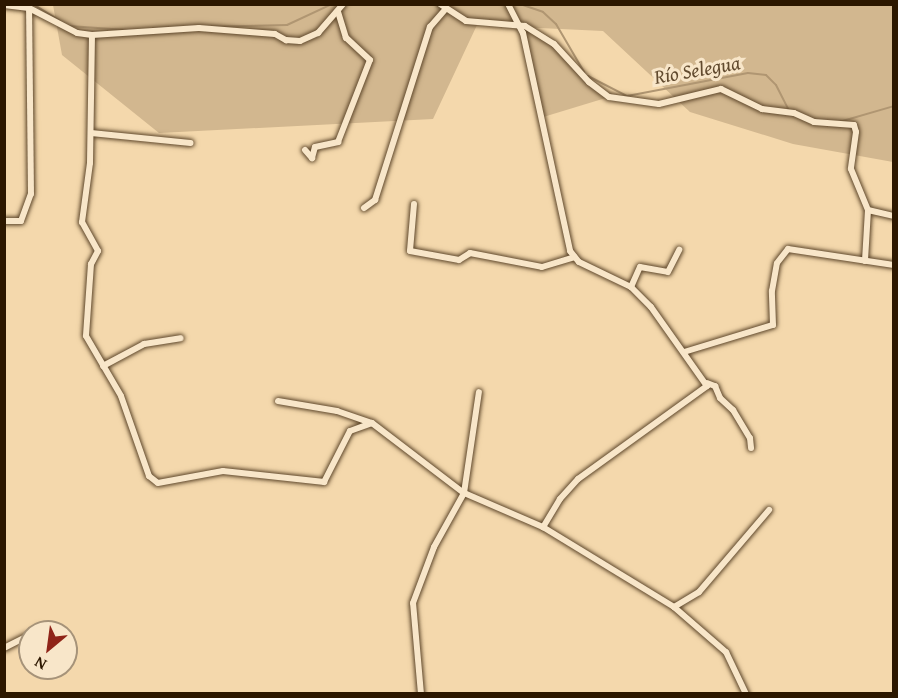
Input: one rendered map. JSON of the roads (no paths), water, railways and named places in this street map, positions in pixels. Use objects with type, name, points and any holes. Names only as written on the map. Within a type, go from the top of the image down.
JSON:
[{"type":"street","points":[[4,5],[29,8],[77,33],[92,35],[199,28],[275,34],[286,40],[300,41],[318,33],[343,4]]},
{"type":"street","points":[[508,5],[515,25],[523,33],[570,251],[574,257],[631,287],[706,383],[716,386],[720,398],[739,419],[750,438],[751,448]]},
{"type":"street","points":[[364,208],[375,200],[430,27],[442,7],[466,21],[525,26],[554,44],[589,82],[609,97],[659,104],[721,89],[762,109],[790,113],[819,123],[854,125],[856,132],[851,169],[868,210],[865,261]]},
{"type":"street","points":[[4,221],[21,221],[31,194],[29,8]]},
{"type":"street","points":[[305,150],[312,158],[315,147],[338,142],[370,60],[346,38],[338,12]]},
{"type":"street","points":[[92,35],[91,133],[82,222],[98,247],[91,264],[86,336],[121,396],[149,476],[158,483],[223,471],[324,482],[350,431],[372,423]]},
{"type":"street","points":[[91,133],[191,143]]},
{"type":"street","points":[[414,204],[410,251],[459,260],[470,253],[542,267],[574,257]]},
{"type":"street","points":[[868,210],[894,216]]},
{"type":"street","points":[[684,352],[772,325],[772,291],[777,262],[788,249],[894,265]]},
{"type":"street","points":[[631,287],[640,267],[668,272],[680,250]]},
{"type":"street","points":[[103,366],[144,344],[181,338]]},
{"type":"street","points":[[543,527],[560,499],[578,479],[705,389],[706,383]]},
{"type":"street","points":[[421,693],[413,603],[434,547],[464,493],[479,392]]},
{"type":"street","points":[[278,401],[337,411],[372,423],[464,493],[543,527],[675,608],[726,652],[746,693]]},
{"type":"street","points":[[675,608],[699,591],[769,510]]},
{"type":"street","points":[[4,648],[18,641]]},
{"type":"waterway","name":"Río Selegua","points":[[33,4],[59,20]]},
{"type":"waterway","name":"Río Selegua","points":[[153,28],[287,25],[332,4]]},
{"type":"waterway","name":"Río Selegua","points":[[520,4],[543,12],[556,24],[584,72]]},
{"type":"waterway","name":"Río Selegua","points":[[69,26],[127,30]]},
{"type":"waterway","name":"Río Selegua","points":[[588,76],[627,96],[748,73],[766,75],[776,85],[789,111]]},
{"type":"waterway","name":"Río Selegua","points":[[839,122],[894,106]]}]
